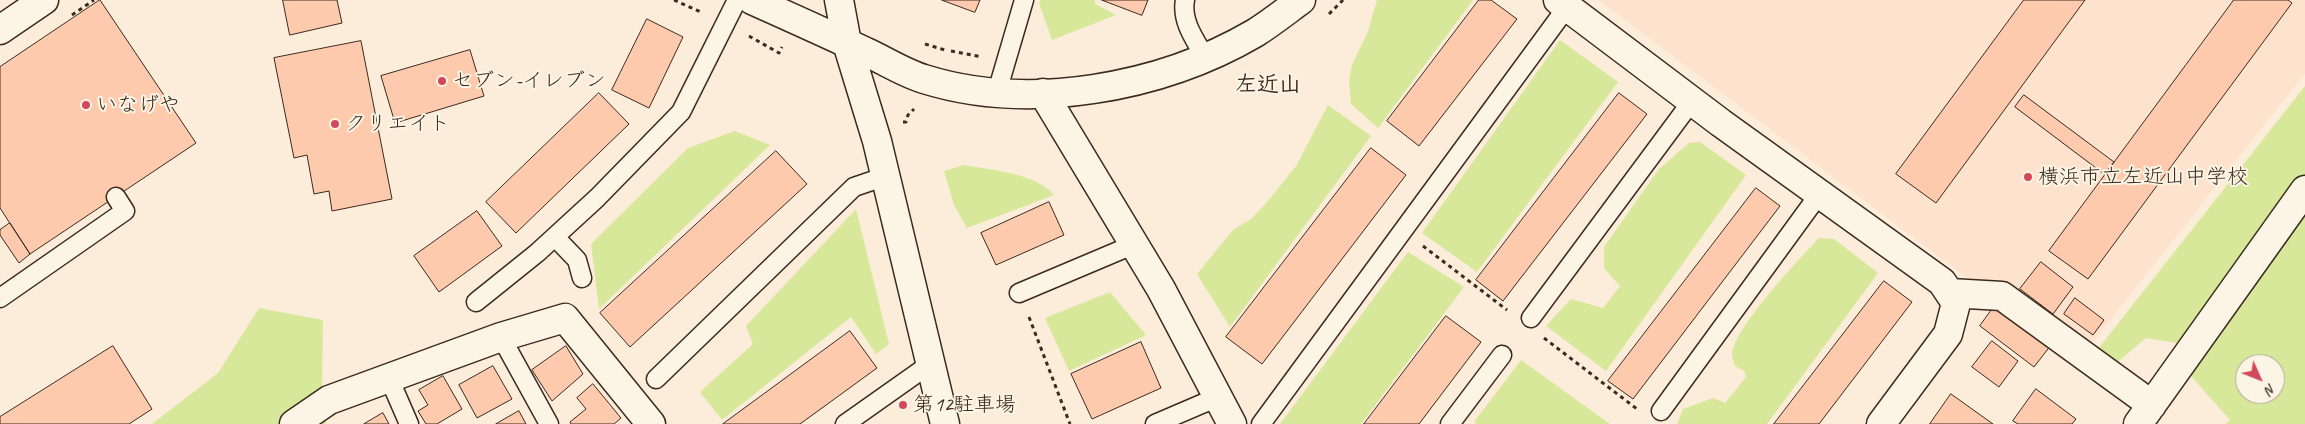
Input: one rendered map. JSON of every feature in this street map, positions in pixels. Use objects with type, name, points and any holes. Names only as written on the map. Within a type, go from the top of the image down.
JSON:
[{"type":"street","points":[[0,30],[44,0]]},
{"type":"street","points":[[752,0],[795,10],[847,43],[923,79],[997,92],[1043,93],[1096,89],[1154,77],[1205,58],[1255,32],[1301,0]]},
{"type":"street","points":[[838,0],[847,43],[886,176],[930,364],[941,422]]},
{"type":"street","points":[[1563,4],[1692,101],[1942,282],[1956,302],[1948,334],[1881,424]]},
{"type":"street","points":[[1043,93],[1161,289],[1232,424]]},
{"type":"street","points":[[1950,293],[2002,296],[2145,415],[2305,190]]},
{"type":"street","points":[[294,424],[329,400],[501,337],[565,318],[651,424]]},
{"type":"lane","points":[[476,302],[555,238],[681,112],[737,0]]},
{"type":"lane","points":[[997,92],[1024,0]]},
{"type":"lane","points":[[1185,0],[1184,6],[1189,31],[1205,58]]},
{"type":"lane","points":[[1261,424],[1563,4]]},
{"type":"lane","points":[[1531,318],[1692,101]]},
{"type":"lane","points":[[656,379],[854,187],[886,176]]},
{"type":"lane","points":[[1661,411],[1820,193]]},
{"type":"lane","points":[[0,298],[125,211],[116,197]]},
{"type":"lane","points":[[555,238],[576,260],[582,278]]},
{"type":"lane","points":[[1019,294],[1134,244]]},
{"type":"lane","points":[[501,337],[549,424]]},
{"type":"lane","points":[[1450,424],[1502,355]]},
{"type":"lane","points":[[845,424],[930,364]]},
{"type":"lane","points":[[389,378],[409,424]]},
{"type":"lane","points":[[1155,424],[1218,398]]},
{"type":"path","points":[[919,42],[949,51],[1006,61]]},
{"type":"path","points":[[1019,294],[1070,424]]},
{"type":"shaded area","name":"横浜市立左近山中学校","points":[[1599,0],[2305,0],[2305,73],[2091,344],[1971,281]]},
{"type":"green space","points":[[1040,0],[1095,0],[1095,4],[1116,15],[1052,40],[1039,3]]},
{"type":"green space","points":[[1377,0],[1473,0],[1378,128],[1351,104],[1349,80],[1352,65],[1368,31]]},
{"type":"green space","points":[[1560,40],[1618,82],[1477,272],[1422,233]]},
{"type":"green space","points":[[2305,86],[2305,424],[2225,424],[2230,420],[2191,376],[2177,343],[2146,338],[2114,365],[2098,349]]},
{"type":"green space","points":[[1328,105],[1371,136],[1230,327],[1197,274],[1233,230],[1251,219],[1296,166]]},
{"type":"green space","points":[[735,131],[770,145],[599,309],[591,244],[688,148]]},
{"type":"green space","points":[[1700,142],[1746,175],[1606,371],[1546,326],[1571,299],[1603,308],[1620,286],[1604,268],[1604,247],[1659,169],[1689,143]]},
{"type":"green space","points":[[964,165],[1025,177],[1046,188],[1054,195],[967,228],[954,205],[944,171]]},
{"type":"green space","points":[[856,209],[889,344],[876,354],[851,317],[722,420],[700,392],[753,344],[746,326]]},
{"type":"green space","points":[[1819,238],[1834,239],[1878,273],[1767,424],[1677,424],[1683,409],[1713,398],[1725,403],[1746,377],[1744,371],[1735,366],[1733,360],[1732,354],[1735,342],[1755,311]]},
{"type":"green space","points":[[1408,252],[1464,287],[1361,424],[1280,424]]},
{"type":"green space","points":[[1110,292],[1146,335],[1069,371],[1045,318]]},
{"type":"green space","points":[[259,308],[323,320],[322,398],[326,424],[152,424],[218,373]]},
{"type":"green space","points":[[1521,360],[1610,424],[1477,424],[1474,422]]},
{"type":"building","name":"いなげや","points":[[100,0],[196,143],[30,254],[0,208],[0,67]]},
{"type":"building","points":[[283,0],[337,0],[342,23],[290,35]]},
{"type":"building","points":[[942,0],[980,0],[975,12]]},
{"type":"building","points":[[1102,0],[1148,0],[1142,15]]},
{"type":"building","points":[[1479,0],[1491,0],[1517,19],[1419,146],[1387,121]]},
{"type":"building","points":[[2024,0],[2085,0],[1936,203],[1896,174]]},
{"type":"building","points":[[2234,0],[2288,0],[2292,3],[2088,279],[2049,251]]},
{"type":"building","points":[[647,19],[683,37],[649,108],[612,90]]},
{"type":"building","points":[[361,41],[392,199],[332,211],[329,191],[314,194],[307,155],[294,158],[274,58]]},
{"type":"building","points":[[470,50],[484,96],[395,123],[381,76]]},
{"type":"building","points":[[599,93],[629,124],[516,233],[486,202]]},
{"type":"building","points":[[1619,93],[1647,114],[1503,301],[1476,280]]},
{"type":"building","points":[[2024,95],[2114,162],[2104,174],[2015,107]]},
{"type":"building","points":[[1371,148],[1406,175],[1262,364],[1226,337]]},
{"type":"building","points":[[776,151],[807,184],[630,347],[600,313]]},
{"type":"building","points":[[1756,188],[1780,206],[1633,399],[1608,381]]},
{"type":"building","points":[[1049,202],[1064,235],[996,265],[981,233]]},
{"type":"building","points":[[477,211],[502,246],[439,292],[414,256]]},
{"type":"building","points":[[10,223],[30,254],[19,263],[0,235],[0,230]]},
{"type":"building","points":[[2041,262],[2073,287],[2053,314],[2020,289]]},
{"type":"building","points":[[1884,281],[1912,302],[1819,424],[1774,424]]},
{"type":"building","points":[[2075,298],[2104,320],[2093,335],[2064,314]]},
{"type":"building","points":[[1996,304],[2051,345],[2034,367],[1980,326]]},
{"type":"building","points":[[1446,316],[1481,342],[1419,424],[1364,424]]},
{"type":"building","points":[[850,331],[877,368],[800,424],[723,424]]},
{"type":"building","points":[[1992,341],[2018,361],[1999,387],[1972,367]]},
{"type":"building","points":[[1141,342],[1161,388],[1092,419],[1071,374]]},
{"type":"building","points":[[113,346],[152,409],[129,424],[0,424],[0,417]]},
{"type":"building","points":[[566,346],[583,374],[552,401],[532,370]]},
{"type":"building","points":[[493,366],[512,399],[477,418],[459,385]]},
{"type":"building","points":[[443,376],[462,409],[437,424],[426,424],[418,411],[428,405],[419,390]]},
{"type":"building","points":[[593,384],[621,418],[614,424],[571,424],[570,422],[586,409],[577,398]]},
{"type":"building","points":[[2036,389],[2076,419],[2072,424],[2018,424],[2013,421]]},
{"type":"building","points":[[1951,394],[1993,424],[1930,424]]},
{"type":"building","points":[[519,411],[526,424],[496,424]]},
{"type":"building","points":[[383,413],[389,424],[364,424]]},
{"type":"place","name":"セブン-イレブン","points":[[442,81]]},
{"type":"place","name":"いなげや","points":[[86,105]]},
{"type":"place","name":"クリエイト","points":[[335,124]]},
{"type":"place","name":"横浜市立左近山中学校","points":[[2028,177]]},
{"type":"place","name":"第12駐車場","points":[[903,405]]},
{"type":"district","name":"左近山","points":[[1268,85]]}]
